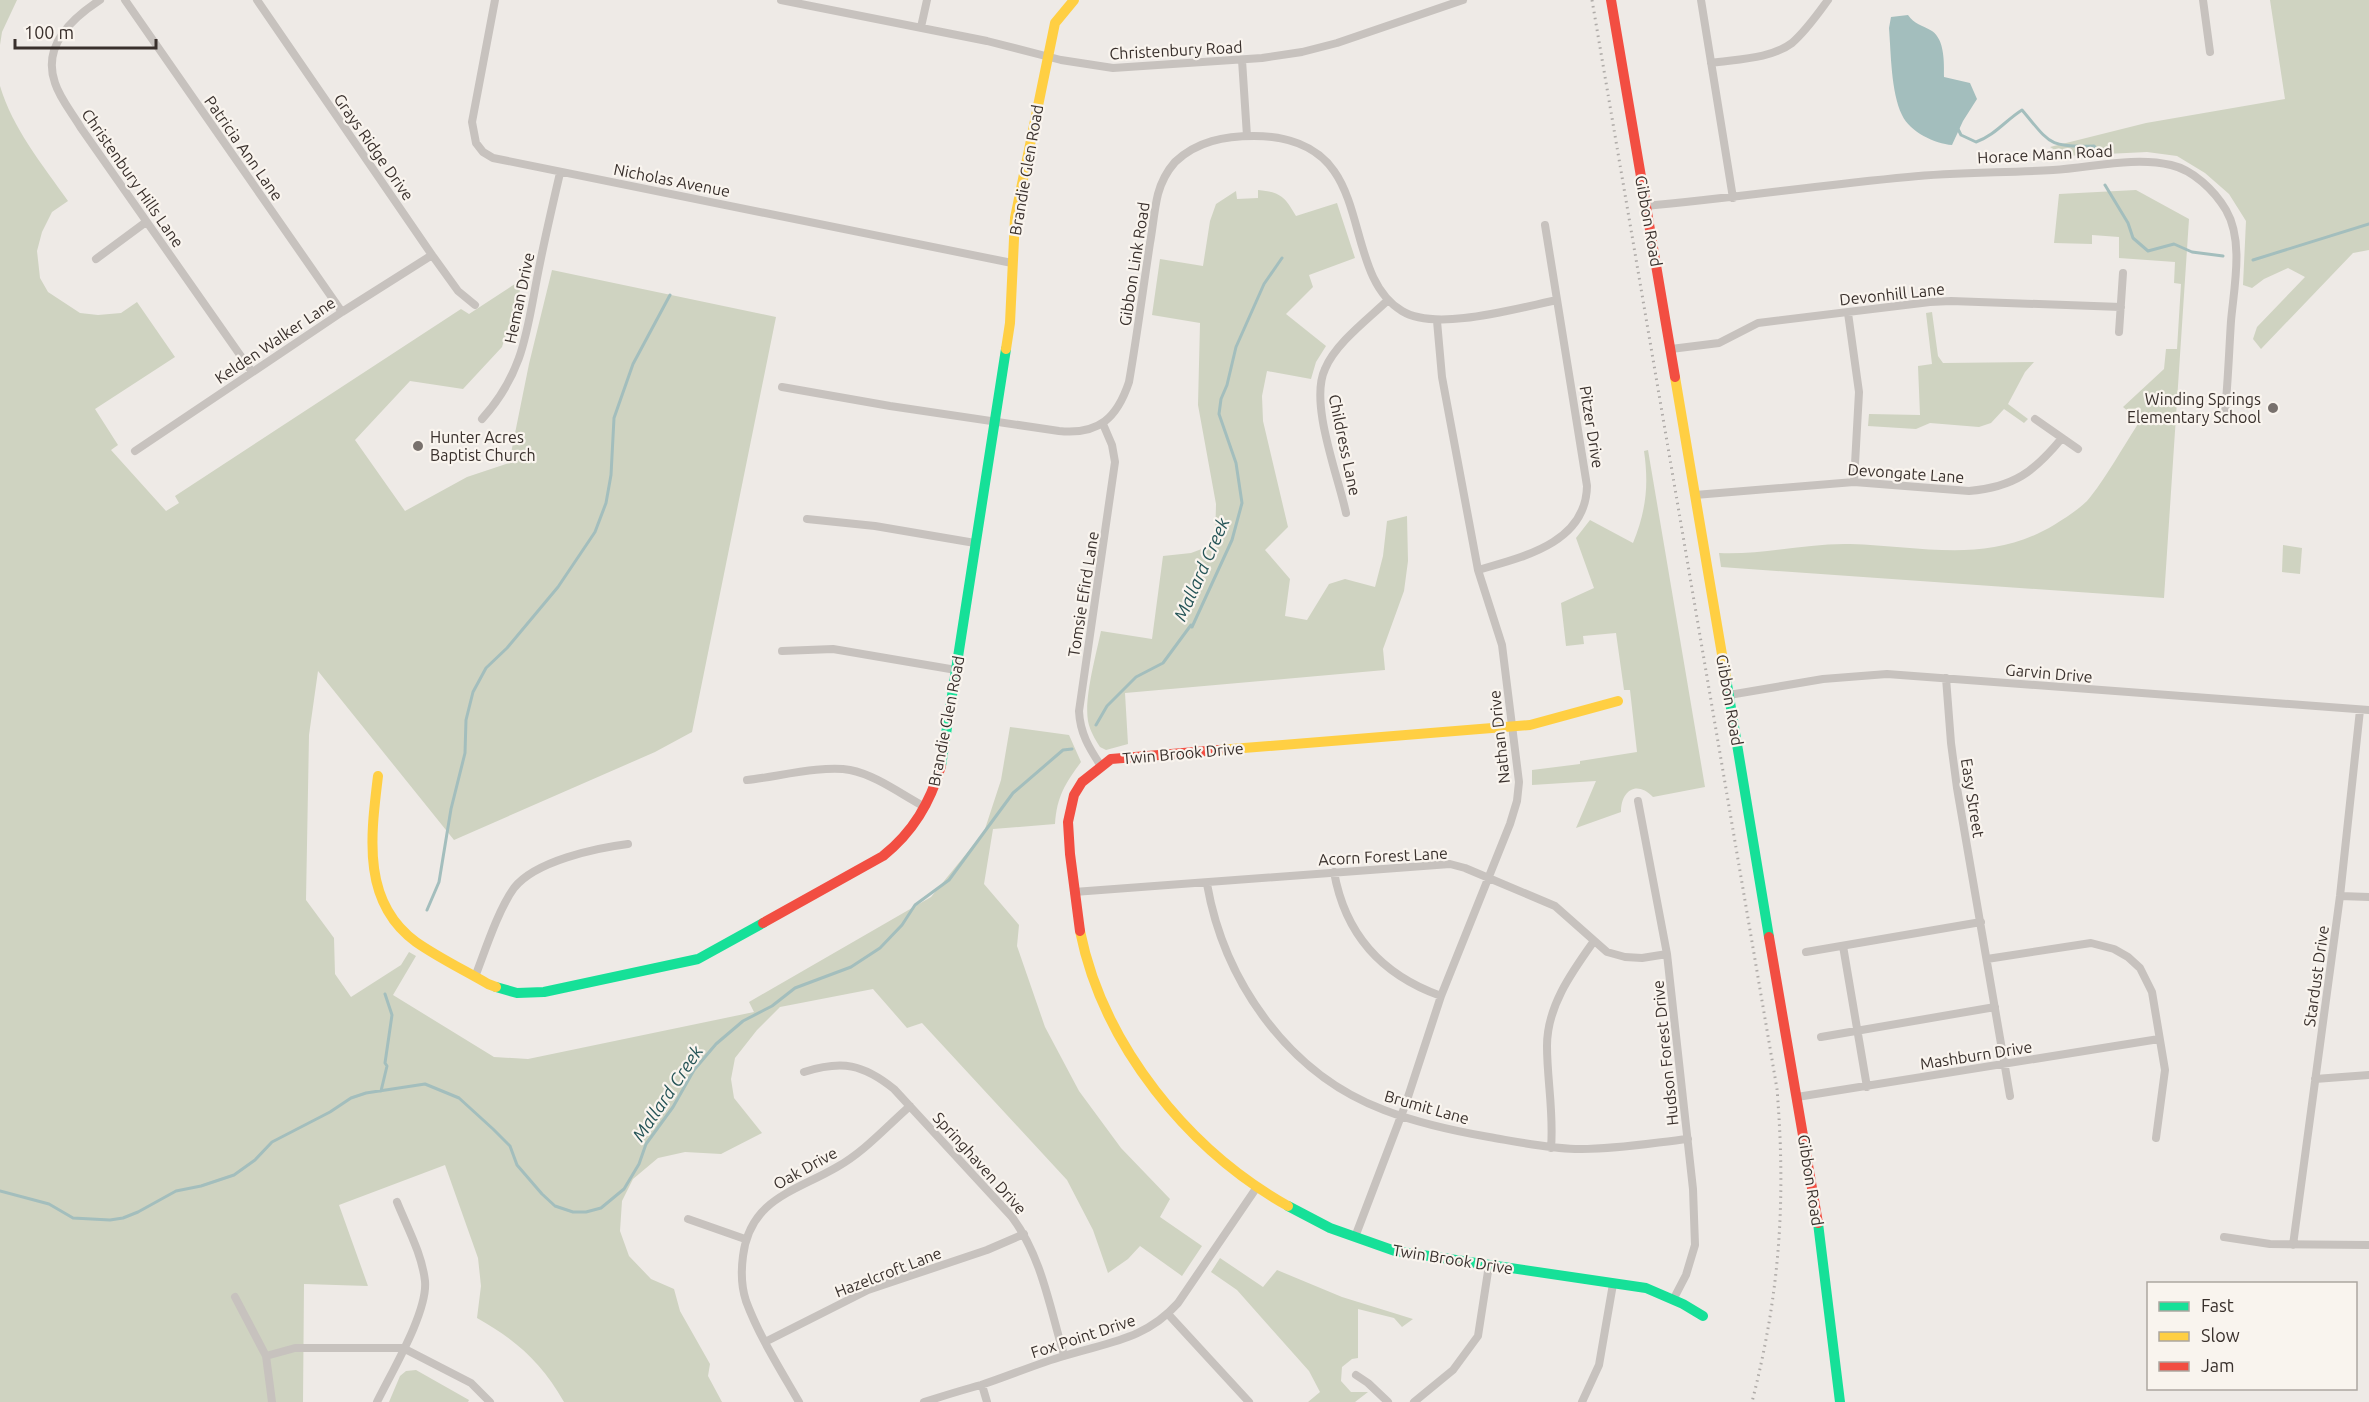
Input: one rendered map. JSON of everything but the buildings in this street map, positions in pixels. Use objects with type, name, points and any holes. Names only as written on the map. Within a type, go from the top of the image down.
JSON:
[{"type":"street","name":"Christenbury Hills Lane","points":[[100,0],[84,11],[61,35],[50,66],[55,86],[81,128],[252,372]]},
{"type":"street","name":"Patricia Ann Lane","points":[[125,0],[342,312]]},
{"type":"street","name":"Grays Ridge Drive","points":[[257,0],[432,255],[458,291],[475,305]]},
{"type":"street","name":"Nicholas Avenue","points":[[495,0],[472,122],[476,143],[483,152],[493,158],[1012,263]]},
{"type":"street","name":"Christenbury Road","points":[[781,0],[987,41],[1094,67],[1113,68],[1283,56],[1319,48],[1463,0]]},
{"type":"street","points":[[921,27],[927,0]]},
{"type":"street","name":"Brandie Glen Road","points":[[378,776],[374,812],[373,868],[378,893],[392,918],[415,941],[475,977],[504,990],[530,994],[698,959],[883,856],[905,839],[925,807],[938,780],[1010,323],[1015,218],[1055,23],[1074,0]]},
{"type":"street","name":"Gibbon Road","points":[[1611,0],[1825,1267],[1840,1402]]},
{"type":"street","points":[[1701,0],[1733,198]]},
{"type":"street","points":[[1711,63],[1781,50],[1799,37],[1828,0]]},
{"type":"street","points":[[2203,0],[2210,52]]},
{"type":"street","points":[[1242,60],[1247,136]]},
{"type":"street","name":"Gibbon Link Road","points":[[1103,424],[1113,415],[1123,399],[1129,382],[1158,193],[1175,163],[1191,149],[1208,141],[1247,136],[1283,138],[1298,143],[1317,154],[1334,171],[1345,192],[1374,281],[1388,301],[1412,316],[1437,321],[1557,300]]},
{"type":"street","name":"Horace Mann Road","points":[[1646,206],[1974,171],[2061,170],[2153,162],[2172,165],[2188,172],[2203,183],[2226,210],[2232,224],[2235,238],[2225,412]]},
{"type":"street","name":"Heman Drive","points":[[482,419],[500,398],[522,351],[560,173]]},
{"type":"street","points":[[96,259],[146,222]]},
{"type":"street","name":"Pitzer Drive","points":[[1478,570],[1511,561],[1555,543],[1576,522],[1587,498],[1575,405],[1545,225]]},
{"type":"street","name":"Kelden Walker Lane","points":[[135,451],[342,312],[432,255]]},
{"type":"street","points":[[2119,332],[2123,273]]},
{"type":"street","name":"Childress Lane","points":[[1346,513],[1323,421],[1319,391],[1324,369],[1333,355],[1388,301]]},
{"type":"street","name":"Devonhill Lane","points":[[1671,349],[1719,343],[1758,323],[1948,301],[2121,307]]},
{"type":"street","points":[[1848,313],[1858,392],[1854,482]]},
{"type":"street","name":"Nathan Drive","points":[[1355,1238],[1401,1116],[1441,996],[1510,825],[1517,801],[1519,782],[1502,645],[1478,570],[1442,377],[1437,321]]},
{"type":"street","points":[[782,387],[890,406],[1073,433],[1103,424]]},
{"type":"street","points":[[2035,419],[2078,450]]},
{"type":"street","name":"Tomsie Efird Lane","points":[[1101,766],[1086,742],[1080,726],[1079,711],[1115,462],[1112,445],[1103,424]]},
{"type":"street","name":"Devongate Lane","points":[[1695,495],[1854,482],[1969,491],[1991,489],[2030,473],[2062,438]]},
{"type":"street","points":[[807,519],[874,526],[975,543]]},
{"type":"street","points":[[782,651],[833,649],[956,670]]},
{"type":"street","name":"Garvin Drive","points":[[1729,695],[1855,675],[1887,674],[2369,710]]},
{"type":"street","name":"Easy Street","points":[[1946,678],[1950,743],[2010,1096]]},
{"type":"street","name":"Twin Brook Drive","points":[[1618,701],[1530,725],[1111,759],[1079,784],[1069,804],[1067,839],[1074,892],[1080,933],[1092,976],[1125,1044],[1148,1081],[1188,1128],[1228,1166],[1257,1187],[1310,1219],[1355,1238],[1395,1251],[1646,1288],[1703,1316]]},
{"type":"street","name":"Stardust Drive","points":[[2293,1245],[2340,896],[2360,710]]},
{"type":"street","points":[[747,780],[824,770],[851,770],[925,807]]},
{"type":"street","name":"Hudson Forest Drive","points":[[1638,801],[1667,954],[1694,1190],[1695,1245],[1686,1275],[1673,1300]]},
{"type":"street","points":[[475,977],[509,897],[522,880],[575,855],[628,844]]},
{"type":"street","name":"Acorn Forest Lane","points":[[1074,892],[1207,884],[1450,864],[1465,868],[1555,906],[1607,952],[1625,957],[1642,958],[1667,954]]},
{"type":"street","points":[[1334,872],[1342,907],[1352,927],[1368,949],[1400,978],[1441,996]]},
{"type":"street","name":"Brumit Lane","points":[[1207,884],[1215,925],[1224,950],[1248,995],[1275,1031],[1307,1062],[1344,1089],[1382,1109],[1401,1116],[1450,1129],[1551,1148],[1577,1149],[1688,1139]]},
{"type":"street","points":[[2340,896],[2369,897]]},
{"type":"street","points":[[1806,952],[1981,922]]},
{"type":"street","points":[[1551,1148],[1551,1100],[1547,1044],[1550,1020],[1567,979],[1594,941]]},
{"type":"street","points":[[1987,959],[2083,943],[2099,944],[2114,949],[2135,962],[2148,980],[2152,992],[2165,1078],[2156,1138]]},
{"type":"street","points":[[1843,946],[1867,1087]]},
{"type":"street","points":[[1821,1037],[1995,1007]]},
{"type":"street","name":"Mashburn Drive","points":[[1797,1097],[2159,1040]]},
{"type":"street","name":"Springhaven Drive","points":[[804,1072],[830,1065],[847,1065],[865,1070],[886,1082],[910,1106],[1024,1234],[1036,1262],[1064,1355]]},
{"type":"street","points":[[2315,1079],[2369,1075]]},
{"type":"street","name":"Oak Drive","points":[[799,1402],[765,1342],[747,1302],[742,1284],[745,1239],[762,1210],[777,1198],[851,1158],[910,1106]]},
{"type":"street","name":"Fox Point Drive","points":[[924,1402],[1064,1355],[1102,1347],[1129,1338],[1150,1327],[1168,1314],[1205,1266],[1257,1187]]},
{"type":"street","points":[[377,1402],[420,1311],[425,1284],[422,1265],[397,1202]]},
{"type":"street","points":[[688,1219],[745,1239]]},
{"type":"street","name":"Hazelcroft Lane","points":[[765,1342],[868,1290],[987,1250],[1024,1234]]},
{"type":"street","points":[[2224,1237],[2293,1245],[2369,1245]]},
{"type":"street","points":[[1414,1402],[1453,1370],[1478,1336],[1489,1265]]},
{"type":"street","points":[[1582,1402],[1599,1365],[1613,1284]]},
{"type":"street","points":[[235,1297],[266,1356],[272,1402]]},
{"type":"street","points":[[1168,1314],[1249,1402]]},
{"type":"street","points":[[266,1356],[295,1348],[402,1348],[471,1383],[490,1402]]},
{"type":"street","points":[[1356,1375],[1388,1402]]},
{"type":"street","points":[[982,1384],[987,1402]]},
{"type":"green space","points":[[0,0],[17,0],[2,32],[0,45]]},
{"type":"green space","points":[[2270,0],[2369,0],[2369,250],[2353,253],[2261,349],[2253,339],[2257,327],[2305,277],[2288,268],[2264,279],[2252,288],[2243,285],[2246,221],[2229,194],[2205,173],[2177,156],[2147,152],[2065,156],[2050,147],[2146,123],[2285,99]]},
{"type":"green space","points":[[0,86],[20,132],[68,201],[52,212],[42,232],[37,251],[40,278],[48,292],[80,313],[98,315],[121,313],[137,302],[175,357],[95,409],[118,445],[111,450],[166,511],[179,503],[175,496],[461,309],[469,314],[524,278],[502,347],[463,389],[410,381],[355,440],[405,511],[467,477],[509,463],[529,364],[552,270],[776,317],[692,732],[655,752],[454,840],[318,671],[309,735],[306,900],[334,938],[335,974],[351,997],[401,965],[409,952],[416,956],[393,995],[494,1057],[528,1059],[754,1012],[749,1002],[931,897],[984,832],[1001,780],[1010,727],[1069,735],[1081,762],[1063,791],[1055,824],[993,829],[984,884],[1019,925],[1017,946],[1045,1027],[1079,1091],[1121,1148],[1170,1199],[1160,1217],[1202,1246],[1182,1276],[1140,1246],[1128,1259],[1108,1273],[1093,1230],[1067,1180],[922,1023],[907,1028],[873,989],[780,1007],[757,1030],[735,1058],[731,1079],[734,1098],[762,1133],[721,1154],[685,1152],[658,1158],[633,1179],[622,1201],[620,1231],[629,1256],[651,1279],[674,1289],[680,1311],[710,1364],[708,1376],[722,1402],[564,1402],[546,1375],[526,1353],[504,1335],[477,1318],[481,1286],[478,1258],[445,1165],[339,1205],[368,1286],[304,1284],[303,1402],[0,1402]]},
{"type":"green space","points":[[1258,190],[1272,192],[1282,197],[1296,216],[1337,203],[1355,258],[1309,275],[1313,287],[1286,314],[1326,346],[1316,362],[1311,379],[1267,371],[1262,396],[1263,421],[1288,527],[1265,550],[1290,579],[1285,616],[1307,620],[1329,584],[1345,579],[1375,587],[1383,556],[1387,521],[1407,516],[1408,561],[1404,591],[1383,649],[1385,670],[1125,693],[1128,744],[1106,750],[1100,747],[1093,735],[1087,712],[1091,676],[1101,631],[1152,639],[1163,556],[1191,553],[1215,544],[1216,504],[1198,405],[1200,323],[1152,315],[1160,259],[1203,266],[1210,221],[1216,204],[1236,191],[1237,199],[1258,198]]},
{"type":"green space","points":[[2136,190],[2189,219],[2164,598],[1721,567],[1719,553],[1817,545],[1850,544],[1954,550],[2004,545],[2029,537],[2054,525],[2087,501],[2140,421],[2123,407],[2164,369],[2166,349],[2177,349],[2181,284],[2174,283],[2175,262],[2119,258],[2119,237],[2092,235],[2092,244],[2054,243],[2059,194]]},
{"type":"green space","points":[[1932,312],[1938,356],[1943,363],[2034,362],[2025,372],[2008,404],[2028,419],[2024,423],[2004,409],[1991,423],[1979,427],[1930,423],[1916,429],[1868,426],[1869,414],[1920,415],[1918,366],[1932,364],[1926,313]]},
{"type":"green space","points":[[1648,450],[1705,787],[1653,797],[1636,788],[1627,793],[1621,812],[1576,828],[1596,781],[1532,785],[1532,770],[1580,764],[1580,761],[1637,752],[1630,690],[1624,690],[1616,633],[1583,636],[1584,644],[1566,646],[1561,603],[1594,588],[1576,538],[1590,520],[1633,543],[1644,509],[1646,475],[1644,451]]},
{"type":"green space","points":[[2283,545],[2302,548],[2300,574],[2282,572]]},
{"type":"green space","points":[[1220,1258],[1263,1287],[1277,1270],[1342,1297],[1413,1319],[1402,1327],[1394,1318],[1358,1309],[1358,1358],[1352,1359],[1342,1367],[1341,1381],[1351,1392],[1368,1392],[1355,1402],[1308,1402],[1320,1392],[1309,1371],[1237,1290],[1211,1272]]},
{"type":"green space","points":[[416,1370],[469,1400],[468,1402],[389,1402],[400,1376],[406,1371]]},
{"type":"water","points":[[1908,15],[1932,31],[1939,40],[1943,52],[1944,77],[1970,83],[1977,99],[1952,145],[1931,140],[1917,132],[1906,121],[1898,106],[1892,72],[1889,28],[1891,17]]},
{"type":"waterway","points":[[1958,129],[1961,135],[1976,142],[1989,136],[2022,110],[2051,141],[2067,146],[2094,146],[2098,151]]},
{"type":"waterway","points":[[2105,185],[2128,223],[2133,238],[2148,251],[2174,244],[2192,252],[2223,256]]},
{"type":"waterway","points":[[2253,260],[2369,224]]},
{"type":"waterway","name":"Mallard Creek","points":[[1096,725],[1107,706],[1136,677],[1163,663],[1191,625],[1192,627],[1232,540],[1242,503],[1236,463],[1219,414],[1221,399],[1227,385],[1236,347],[1264,284],[1282,258]]},
{"type":"waterway","points":[[427,910],[439,882],[451,809],[465,753],[466,720],[473,692],[486,668],[507,648],[558,587],[595,532],[606,503],[611,475],[614,418],[633,364],[670,295]]},
{"type":"waterway","name":"Mallard Creek","points":[[0,1191],[49,1204],[73,1218],[110,1220],[123,1218],[176,1191],[201,1186],[234,1175],[255,1160],[272,1142],[330,1112],[351,1098],[366,1093],[425,1084],[459,1098],[493,1129],[510,1146],[517,1165],[555,1206],[573,1212],[586,1212],[601,1208],[624,1189],[639,1164],[646,1144],[673,1107],[694,1070],[716,1044],[743,1021],[772,1006],[795,988],[851,967],[880,948],[902,925],[915,905],[949,880],[1013,793],[1063,750],[1072,749]]},
{"type":"waterway","points":[[381,1091],[387,1066],[385,1063],[392,1015],[385,994]]},
{"type":"railway","points":[[1592,0],[1777,1089],[1781,1169],[1775,1284],[1752,1402]]},
{"type":"traffic: fast","points":[[941,766],[1006,349]]},
{"type":"traffic: fast","points":[[1726,678],[1769,937]]},
{"type":"traffic: fast","points":[[496,987],[517,993],[544,992],[698,959],[763,923]]},
{"type":"traffic: fast","points":[[1288,1206],[1330,1228],[1395,1251],[1646,1288],[1683,1304],[1703,1316]]},
{"type":"traffic: fast","points":[[1818,1223],[1840,1402]]},
{"type":"traffic: slow","points":[[1006,349],[1010,323],[1015,218],[1055,23],[1074,0]]},
{"type":"traffic: slow","points":[[1675,377],[1726,678]]},
{"type":"traffic: slow","points":[[1219,750],[1530,725],[1618,701]]},
{"type":"traffic: slow","points":[[378,776],[372,844],[378,887],[386,907],[398,926],[416,942],[496,987]]},
{"type":"traffic: slow","points":[[1080,931],[1091,973],[1108,1014],[1130,1053],[1155,1090],[1184,1124],[1217,1155],[1251,1183],[1288,1206]]},
{"type":"traffic: jam","points":[[1611,0],[1675,377]]},
{"type":"traffic: jam","points":[[1080,931],[1068,822],[1074,795],[1082,782],[1111,759],[1219,750]]},
{"type":"traffic: jam","points":[[763,923],[883,856],[894,847],[912,827],[926,804],[941,766]]},
{"type":"traffic: jam","points":[[1769,937],[1818,1223]]},
{"type":"place","name":"Winding Springs Elementary School","points":[[2273,408]]},
{"type":"place","name":"Hunter Acres Baptist Church","points":[[418,446]]}]
